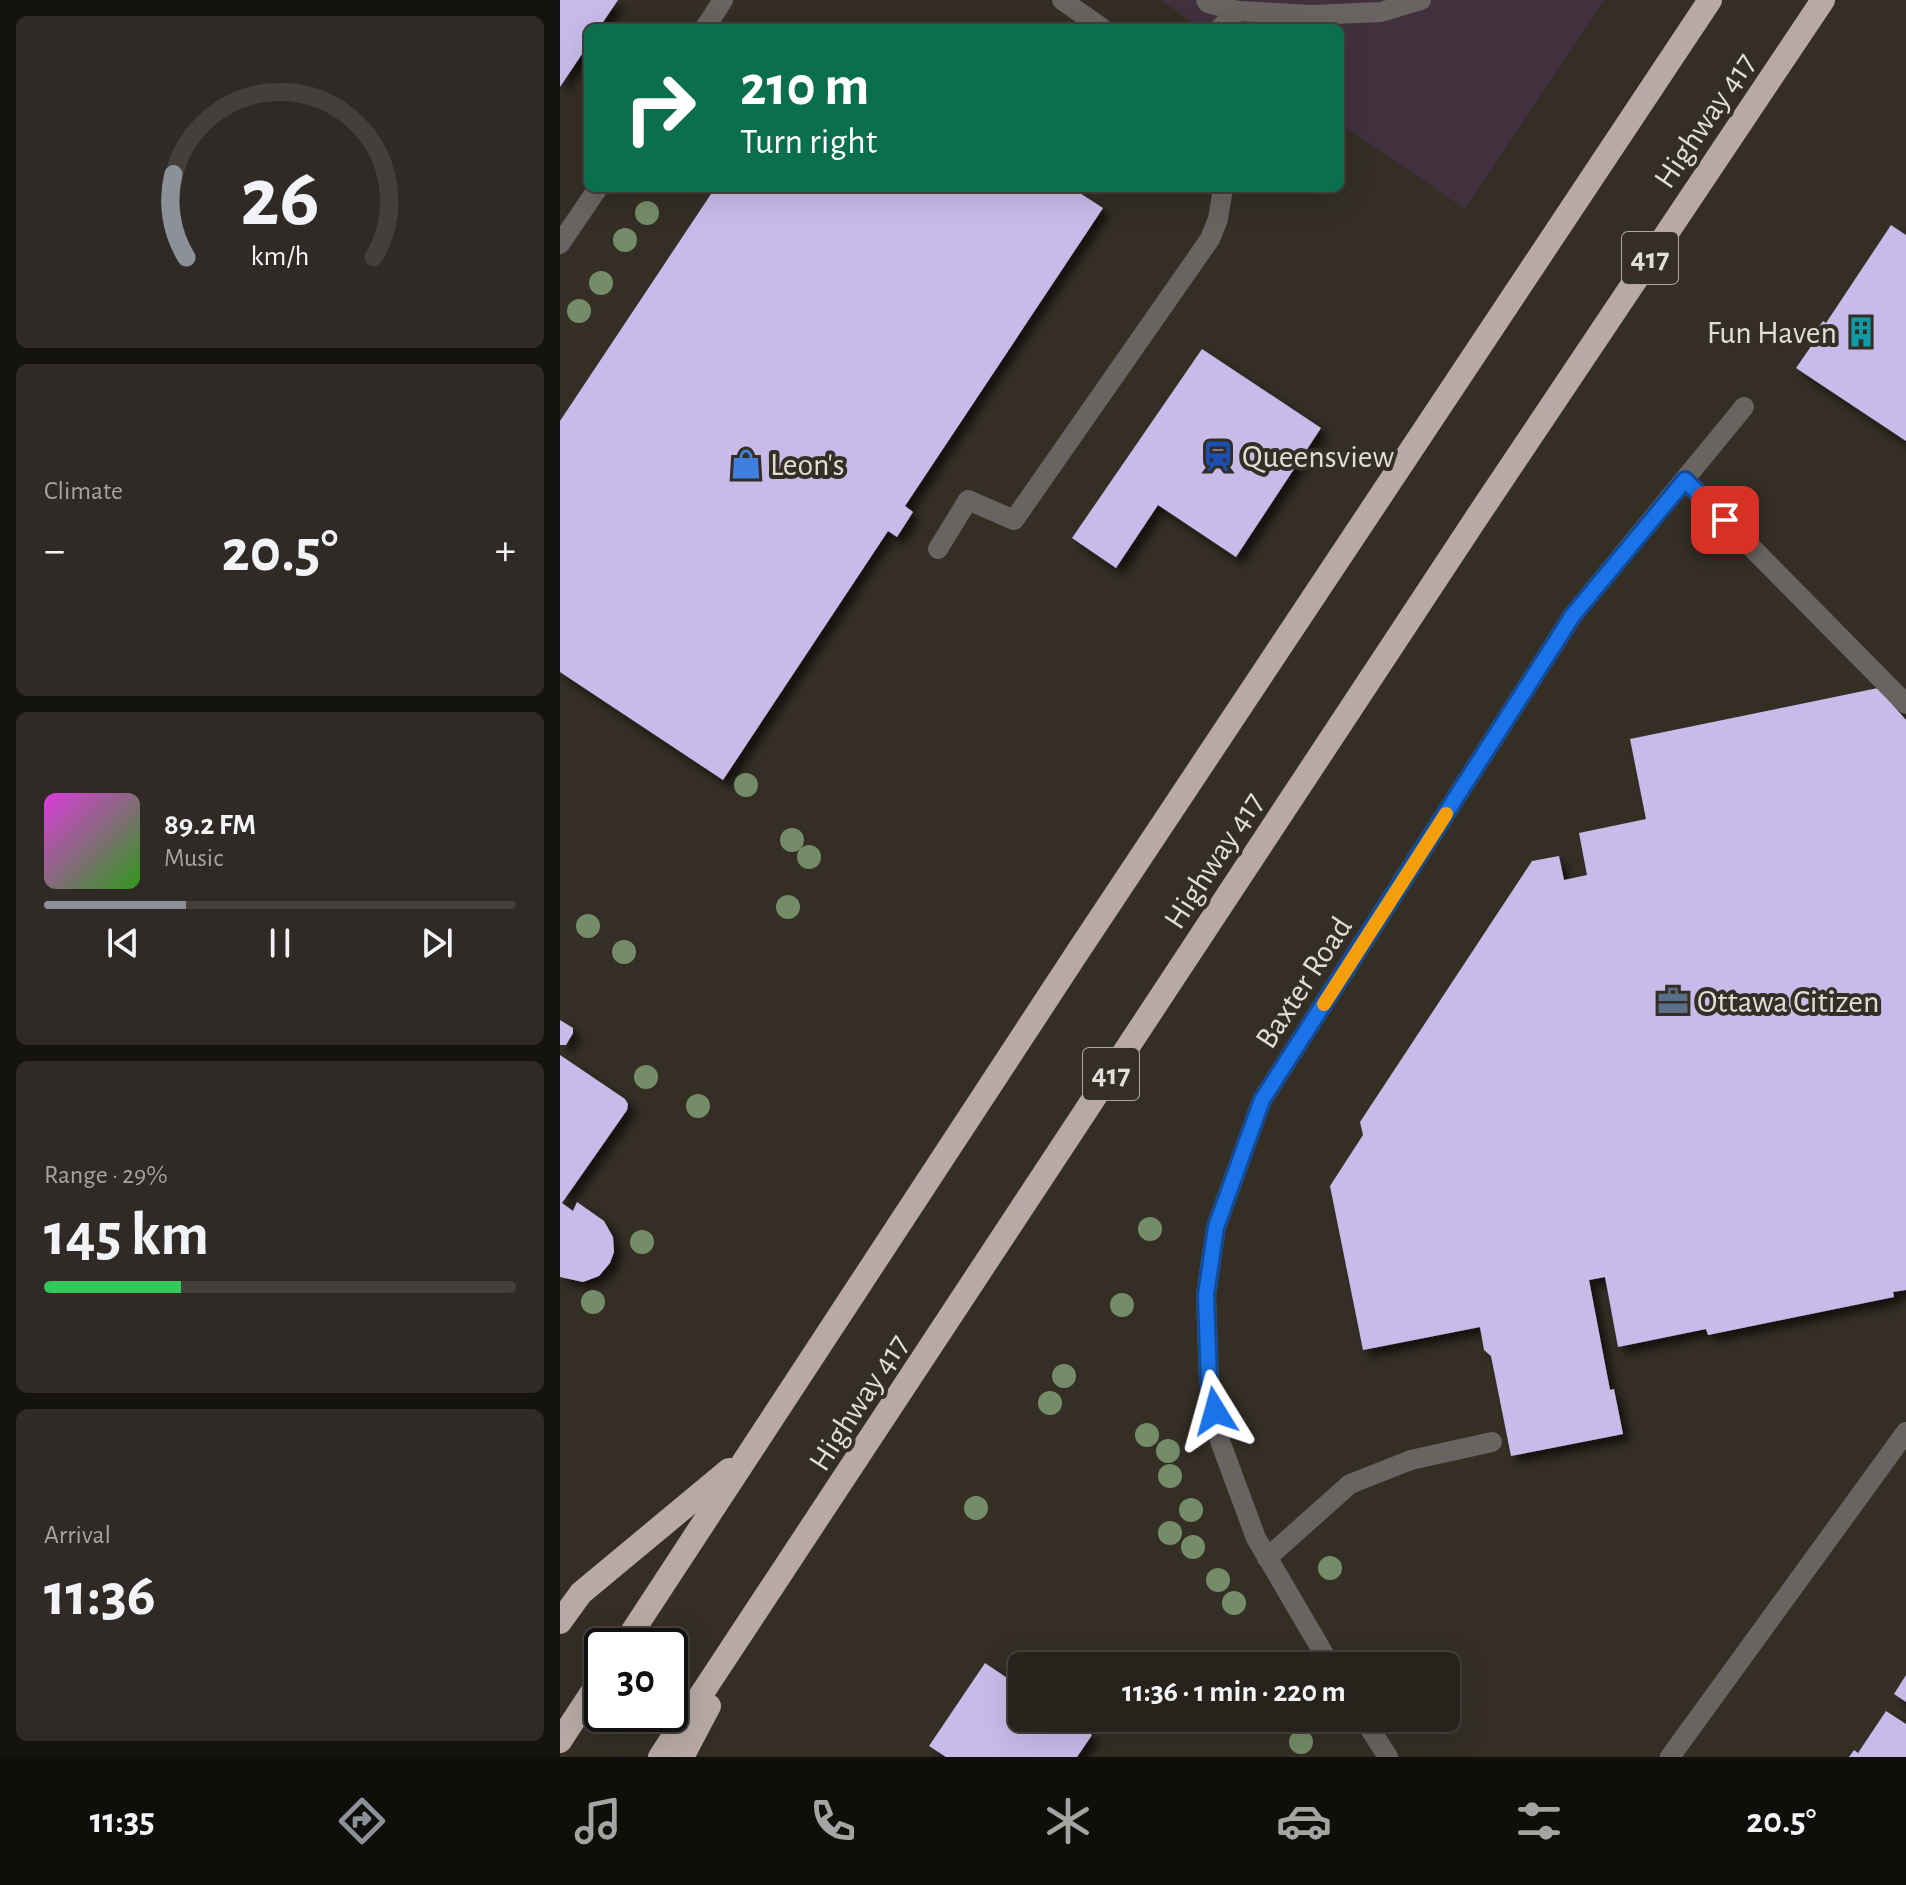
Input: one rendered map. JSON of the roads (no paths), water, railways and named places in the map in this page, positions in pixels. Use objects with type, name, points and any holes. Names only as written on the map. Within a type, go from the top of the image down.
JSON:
[{"type":"highway","points":[[635,1628],[1086,940],[1710,0]]},
{"type":"highway","name":"Highway 417","points":[[660,1757],[1468,530],[1823,0]]},
{"type":"highway","points":[[560,1622],[581,1593],[749,1453]]},
{"type":"highway","points":[[682,1757],[745,1631]]},
{"type":"highway","points":[[560,1741],[584,1704]]},
{"type":"street","points":[[708,24],[723,0]]},
{"type":"street","points":[[1062,0],[1096,24]]},
{"type":"street","points":[[1206,0],[1238,11],[1312,15],[1381,12],[1421,0]]},
{"type":"street","points":[[1224,24],[1238,11]]},
{"type":"street","points":[[560,244],[595,192]]},
{"type":"street","points":[[938,549],[968,500],[1014,520],[1210,239],[1218,219],[1222,192]]},
{"type":"street","name":"Baxter Road","points":[[1323,1652],[1256,1538],[1220,1441],[1209,1380],[1206,1295],[1216,1227],[1262,1100],[1573,615],[1744,407]]},
{"type":"street","points":[[1685,480],[1906,704]]},
{"type":"street","points":[[1670,1757],[1906,1432]]},
{"type":"street","points":[[1267,1558],[1350,1484],[1411,1460],[1492,1442]]},
{"type":"street","points":[[1372,1732],[1388,1757]]},
{"type":"place","name":"Fun Haven","points":[[1861,332]]},
{"type":"place","name":"Queensview","points":[[1218,456]]},
{"type":"place","name":"Leon's","points":[[746,464]]},
{"type":"place","name":"Ottawa Citizen","points":[[1673,1001]]}]
